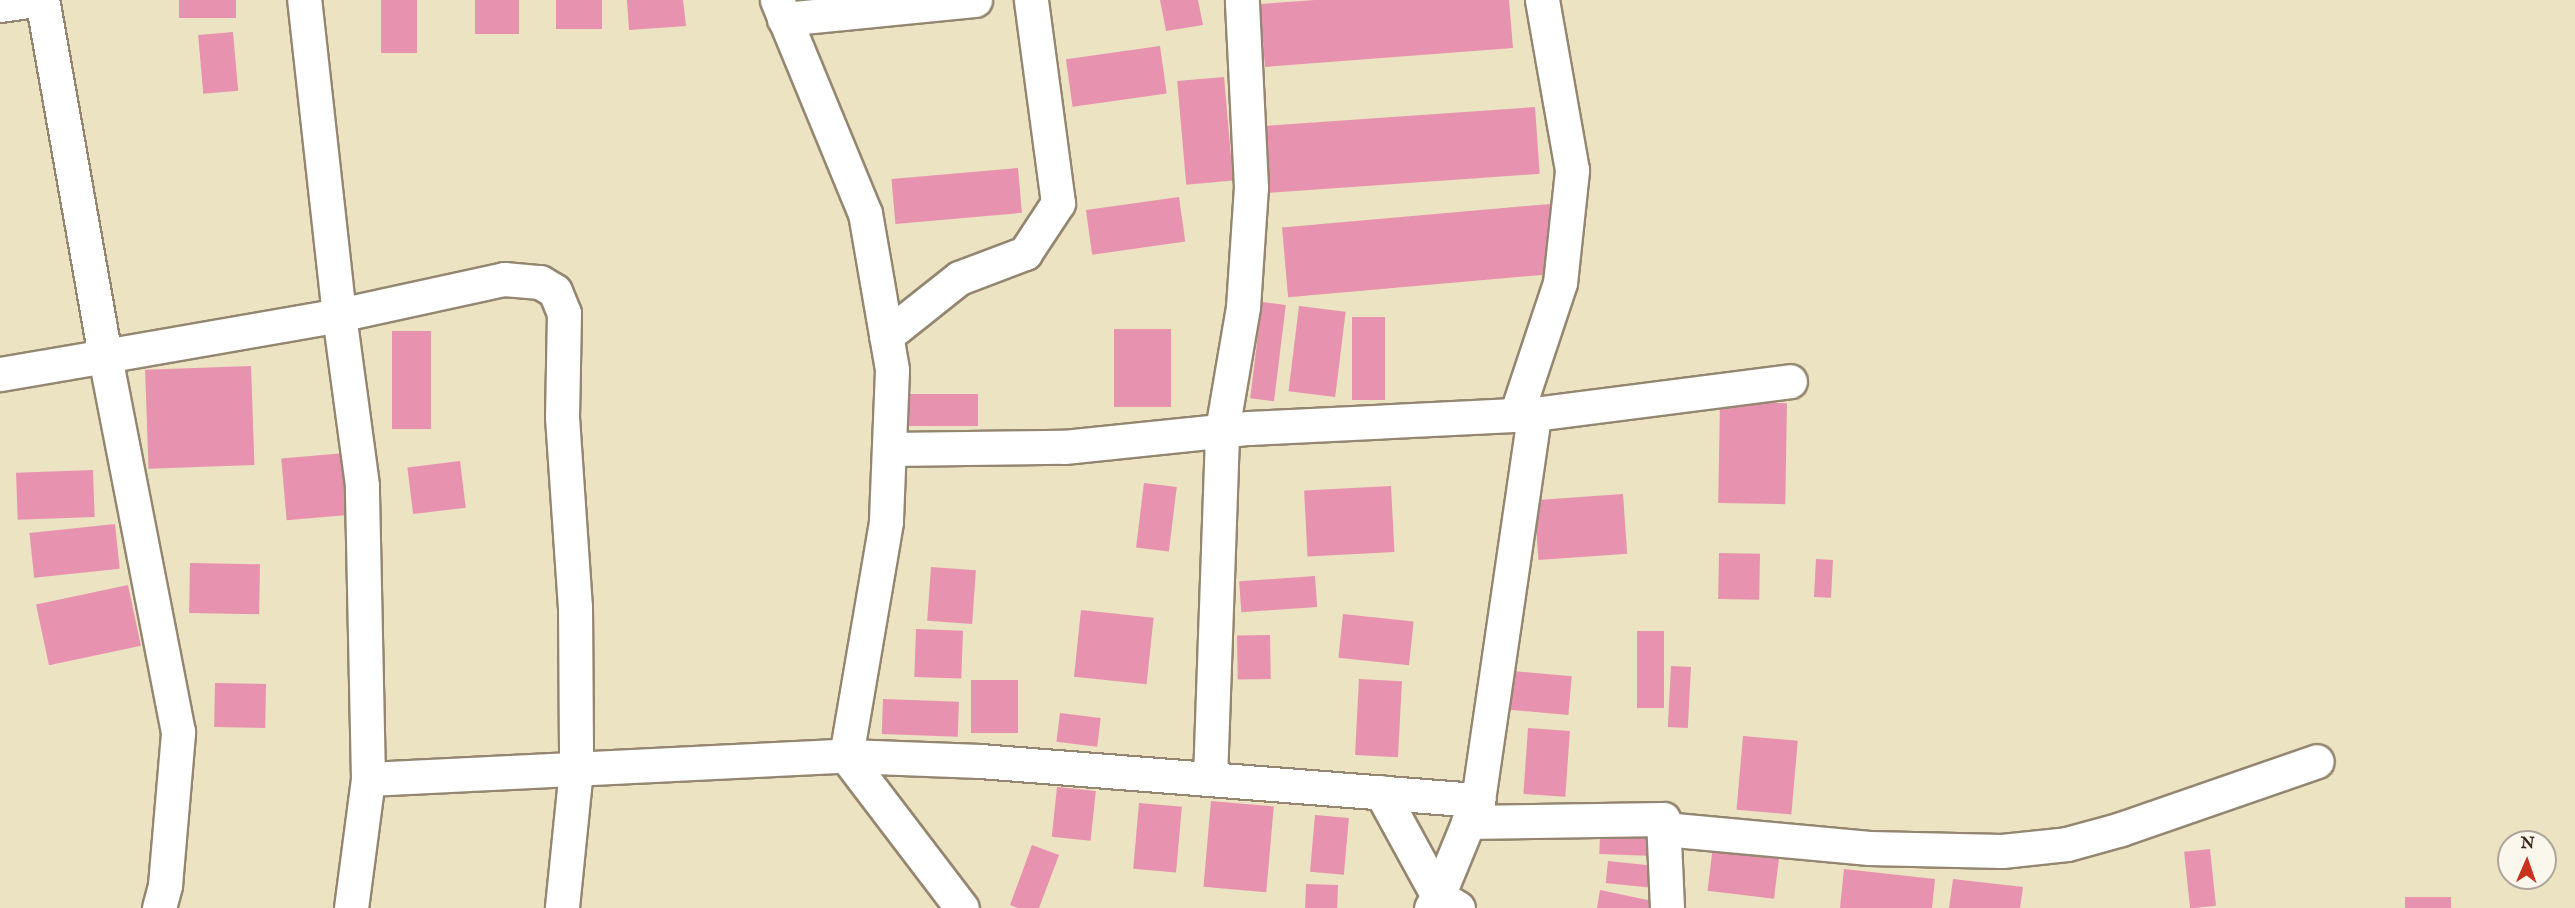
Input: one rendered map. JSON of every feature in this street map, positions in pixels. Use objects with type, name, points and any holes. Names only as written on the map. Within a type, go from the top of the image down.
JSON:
[{"type":"street","points":[[0,5],[35,0]]},
{"type":"street","points":[[42,0],[105,356],[178,732],[165,885],[159,908]]},
{"type":"street","points":[[304,0],[339,315],[362,485],[368,779],[351,908]]},
{"type":"street","points":[[962,908],[846,756],[886,522],[892,370],[865,213],[780,10],[975,0]]},
{"type":"street","points":[[886,336],[959,278],[1025,253],[1058,203],[1031,0]]},
{"type":"street","points":[[1210,779],[1222,430],[1243,307],[1251,187],[1242,0]]},
{"type":"street","points":[[1442,904],[1473,811],[1525,415],[1560,283],[1572,170],[1542,0]]},
{"type":"street","points":[[0,374],[339,315],[504,279],[540,282],[555,291],[564,313],[562,417],[575,607],[576,769],[562,908]]},
{"type":"street","points":[[889,449],[1064,447],[1222,430],[1525,415],[1790,381]]},
{"type":"street","points":[[368,779],[846,756],[981,761],[1381,792],[1473,811],[1663,819],[1667,908]]},
{"type":"street","points":[[1664,829],[1869,848],[2002,851],[2067,844],[2121,829],[2317,761]]},
{"type":"street","points":[[1381,792],[1442,904]]},
{"type":"building","points":[[179,0],[236,0],[236,18],[179,18]]},
{"type":"building","points":[[381,0],[417,0],[417,53],[381,53]]},
{"type":"building","points":[[475,0],[519,0],[519,34],[475,34]]},
{"type":"building","points":[[556,0],[602,0],[602,29],[556,29]]},
{"type":"building","points":[[627,0],[683,0],[686,26],[629,30]]},
{"type":"building","points":[[1160,0],[1198,0],[1203,25],[1166,31]]},
{"type":"building","points":[[1315,0],[1509,0],[1513,48],[1265,67],[1260,4]]},
{"type":"building","points":[[233,32],[238,91],[203,94],[198,35]]},
{"type":"building","points":[[1160,46],[1167,94],[1073,107],[1066,59]]},
{"type":"building","points":[[1224,77],[1233,181],[1186,185],[1177,81]]},
{"type":"building","points":[[1535,107],[1540,174],[1267,193],[1263,126]]},
{"type":"building","points":[[1018,168],[1022,213],[895,224],[891,179]]},
{"type":"building","points":[[1179,197],[1185,242],[1092,255],[1086,210]]},
{"type":"building","points":[[1550,204],[1556,274],[1288,297],[1282,227]]},
{"type":"building","points":[[1262,302],[1286,305],[1274,401],[1250,398]]},
{"type":"building","points":[[1299,306],[1346,312],[1335,397],[1289,391]]},
{"type":"building","points":[[1352,317],[1385,317],[1385,400],[1352,400]]},
{"type":"building","points":[[1114,329],[1171,329],[1171,407],[1114,407]]},
{"type":"building","points":[[392,331],[431,331],[431,429],[392,429]]},
{"type":"building","points":[[251,366],[254,465],[149,469],[145,370]]},
{"type":"building","points":[[909,394],[978,394],[978,426],[909,426]]},
{"type":"building","points":[[1720,402],[1787,403],[1785,504],[1718,503]]},
{"type":"building","points":[[345,453],[350,515],[287,520],[281,459]]},
{"type":"building","points":[[460,461],[466,508],[413,514],[407,467]]},
{"type":"building","points":[[93,470],[95,517],[18,520],[16,473]]},
{"type":"building","points":[[1144,483],[1177,487],[1169,552],[1136,548]]},
{"type":"building","points":[[1391,486],[1394,552],[1308,556],[1304,491]]},
{"type":"building","points":[[1623,494],[1627,554],[1538,560],[1534,500]]},
{"type":"building","points":[[115,524],[120,569],[34,578],[29,533]]},
{"type":"building","points":[[1719,553],[1760,554],[1759,600],[1718,599]]},
{"type":"building","points":[[1816,559],[1833,560],[1831,598],[1814,597]]},
{"type":"building","points":[[190,563],[260,564],[259,614],[189,613]]},
{"type":"building","points":[[931,567],[976,570],[972,624],[927,621]]},
{"type":"building","points":[[1315,576],[1317,607],[1241,612],[1239,581]]},
{"type":"building","points":[[128,585],[141,646],[49,665],[36,605]]},
{"type":"building","points":[[1081,610],[1154,618],[1147,684],[1074,677]]},
{"type":"building","points":[[1343,614],[1414,621],[1409,665],[1338,658]]},
{"type":"building","points":[[916,629],[963,631],[961,679],[914,677]]},
{"type":"building","points":[[1637,631],[1664,631],[1664,708],[1637,708]]},
{"type":"building","points":[[1270,635],[1271,679],[1238,680],[1237,636]]},
{"type":"building","points":[[1671,666],[1691,667],[1688,728],[1668,727]]},
{"type":"building","points":[[1513,671],[1572,676],[1568,715],[1510,710]]},
{"type":"building","points":[[1359,679],[1402,681],[1398,757],[1355,755]]},
{"type":"building","points":[[971,680],[1018,680],[1018,733],[971,733]]},
{"type":"building","points":[[215,683],[266,684],[265,728],[214,727]]},
{"type":"building","points":[[883,699],[959,702],[958,737],[882,734]]},
{"type":"building","points":[[1060,713],[1101,718],[1097,747],[1056,742]]},
{"type":"building","points":[[1528,728],[1570,731],[1565,797],[1523,794]]},
{"type":"building","points":[[1743,736],[1798,741],[1791,815],[1737,810]]},
{"type":"building","points":[[1057,787],[1096,791],[1091,841],[1052,837]]},
{"type":"building","points":[[1211,801],[1274,806],[1266,892],[1204,887]]},
{"type":"building","points":[[1139,803],[1182,807],[1176,872],[1133,869]]},
{"type":"building","points":[[1315,815],[1349,818],[1344,875],[1310,872]]},
{"type":"building","points":[[1600,835],[1662,837],[1661,856],[1599,854]]},
{"type":"building","points":[[1032,845],[1059,855],[1039,908],[1018,908],[1010,905]]},
{"type":"building","points":[[1713,846],[1780,854],[1774,899],[1708,891]]},
{"type":"building","points":[[2210,849],[2216,906],[2190,908],[2184,852]]},
{"type":"building","points":[[1608,861],[1663,867],[1660,889],[1606,883]]},
{"type":"building","points":[[1844,869],[1935,879],[1932,908],[1840,908]]},
{"type":"building","points":[[1953,879],[2023,887],[2020,908],[1949,908]]},
{"type":"building","points":[[1306,884],[1338,885],[1337,908],[1305,908]]},
{"type":"building","points":[[1600,890],[1657,902],[1655,908],[1597,908]]},
{"type":"building","points":[[2405,897],[2451,897],[2451,908],[2405,908]]}]
